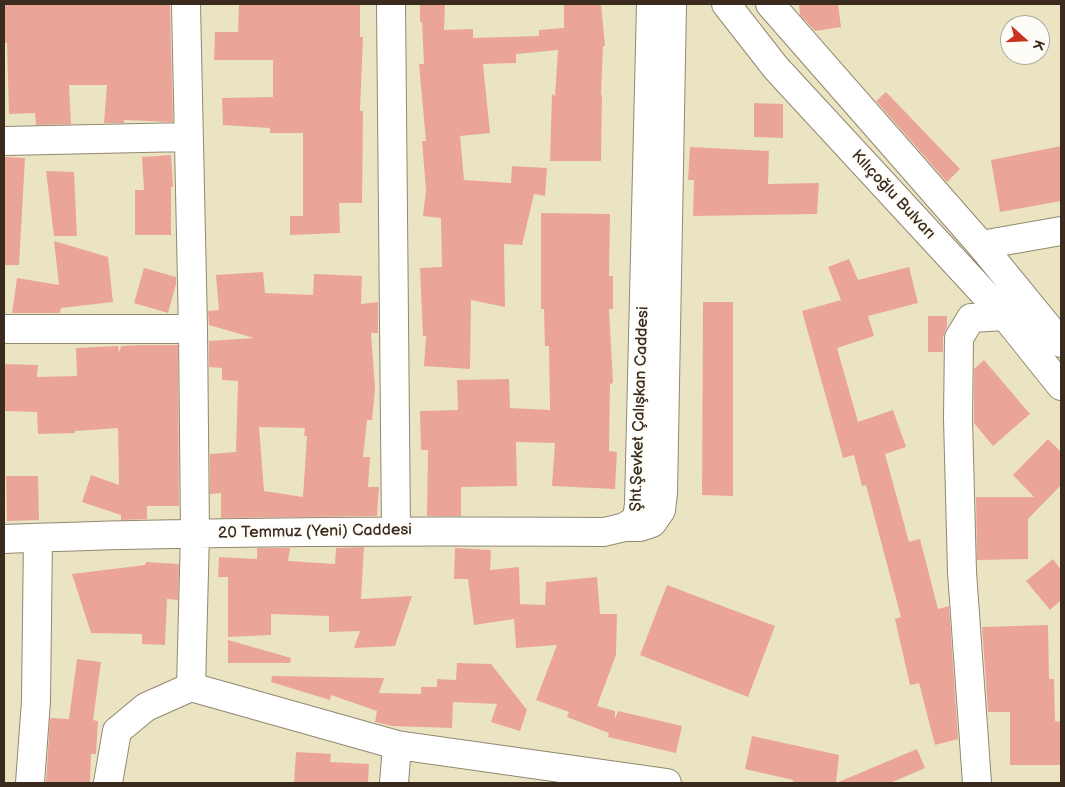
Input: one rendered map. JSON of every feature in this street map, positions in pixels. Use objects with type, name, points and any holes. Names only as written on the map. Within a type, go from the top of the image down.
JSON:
[{"type":"street","points":[[186,4],[195,533],[191,687]]},
{"type":"street","points":[[391,4],[396,530]]},
{"type":"street","name":"Şht.Şevket Çalışkan Caddesi","points":[[625,527],[637,518],[638,504],[651,4]]},
{"type":"street","name":"Şht.Şevket Çalışkan Caddesi","points":[[625,527],[640,528],[652,523],[661,510],[672,4]]},
{"type":"street","name":"Kılıçoğlu Bulvarı","points":[[726,4],[776,68],[1005,316],[1061,386]]},
{"type":"street","name":"Kılıçoğlu Bulvarı","points":[[770,4],[981,245],[1061,344]]},
{"type":"street","points":[[4,141],[188,137]]},
{"type":"street","points":[[981,245],[1061,230]]},
{"type":"street","points":[[977,783],[962,572],[958,418],[959,338],[971,318],[1005,316]]},
{"type":"street","points":[[4,329],[193,329]]},
{"type":"street","name":"20 Temmuz (Yeni) Caddesi","points":[[4,539],[195,533],[396,530],[604,532],[625,527]]},
{"type":"street","points":[[30,783],[36,702],[38,538]]},
{"type":"street","points":[[108,783],[117,731],[146,707],[191,687],[397,745],[596,778],[667,783]]},
{"type":"street","points":[[394,783],[397,745]]},
{"type":"building","points":[[4,4],[170,4],[173,122],[124,120],[124,123],[104,123],[107,85],[69,85],[71,124],[36,125],[35,113],[9,114],[7,43],[4,43]]},
{"type":"building","points":[[239,4],[360,4],[360,37],[363,37],[360,111],[363,111],[362,203],[339,203],[340,233],[290,235],[290,216],[303,216],[303,133],[270,133],[270,128],[223,125],[222,98],[273,97],[273,60],[214,60],[215,32],[238,32]]},
{"type":"building","points":[[420,4],[445,4],[444,30],[473,29],[473,38],[539,36],[539,30],[564,28],[564,4],[601,4],[605,46],[603,46],[601,95],[601,161],[550,161],[552,94],[555,96],[558,50],[516,54],[516,63],[483,64],[490,133],[460,136],[464,180],[511,183],[512,166],[547,168],[545,196],[534,194],[522,245],[504,244],[505,307],[471,300],[470,369],[424,366],[426,336],[423,336],[420,268],[442,267],[441,218],[423,216],[426,190],[422,141],[426,141],[419,64],[424,64]]},
{"type":"building","points":[[799,4],[838,4],[841,27],[815,31],[800,15]]},
{"type":"building","points":[[886,92],[960,169],[947,182],[876,101]]},
{"type":"building","points":[[754,103],[783,104],[783,138],[754,137]]},
{"type":"building","points":[[1061,146],[1061,201],[1000,212],[991,160]]},
{"type":"building","points":[[690,147],[769,151],[768,184],[819,183],[817,214],[693,216],[694,180],[688,180]]},
{"type":"building","points":[[171,155],[173,187],[171,187],[171,235],[135,235],[135,190],[144,190],[142,157]]},
{"type":"building","points":[[4,157],[25,158],[19,265],[4,265]]},
{"type":"building","points":[[46,171],[74,172],[77,236],[54,236]]},
{"type":"building","points":[[541,213],[610,214],[609,276],[613,276],[613,309],[609,309],[613,383],[610,384],[609,451],[617,452],[615,489],[552,486],[555,443],[516,442],[517,486],[461,487],[461,516],[427,516],[428,450],[421,450],[420,411],[458,410],[457,380],[509,379],[510,408],[550,410],[549,346],[545,346],[544,309],[541,309]]},
{"type":"building","points":[[54,241],[108,257],[113,302],[61,308],[60,313],[12,313],[17,278],[59,285]]},
{"type":"building","points":[[849,259],[858,280],[909,267],[918,303],[868,316],[874,336],[837,348],[858,422],[893,410],[906,447],[885,454],[909,542],[920,539],[938,609],[949,606],[958,739],[935,745],[919,683],[910,685],[895,619],[901,617],[866,485],[862,486],[854,455],[843,458],[802,311],[841,300],[828,267]]},
{"type":"building","points":[[144,268],[176,277],[176,284],[168,313],[134,303]]},
{"type":"building","points":[[263,272],[265,293],[313,295],[314,274],[362,276],[361,304],[378,302],[378,333],[371,333],[375,389],[372,420],[367,420],[363,457],[370,457],[368,487],[379,487],[377,516],[221,518],[221,493],[210,494],[210,454],[236,452],[238,381],[222,380],[222,368],[209,367],[209,341],[254,338],[209,325],[208,311],[219,310],[216,275]],"holes":[[[259,427],[305,428],[304,436],[307,436],[303,497],[264,491]]]},
{"type":"building","points":[[703,302],[733,302],[733,496],[702,495]]},
{"type":"building","points":[[928,316],[947,316],[947,327],[943,337],[943,352],[928,352]]},
{"type":"building","points":[[178,345],[179,506],[147,506],[147,519],[121,520],[121,515],[82,502],[91,475],[119,485],[118,428],[75,431],[75,433],[38,434],[37,412],[4,411],[4,364],[38,365],[37,377],[77,376],[76,348],[118,346],[119,353],[121,346]]},
{"type":"building","points":[[984,360],[1030,414],[993,446],[974,423],[974,369]]},
{"type":"building","points":[[1048,439],[1061,452],[1061,485],[1028,519],[1028,559],[977,560],[976,497],[1034,497],[1013,475]]},
{"type":"building","points":[[6,476],[38,476],[39,520],[7,521]]},
{"type":"building","points":[[364,547],[361,599],[412,596],[395,646],[354,648],[360,631],[329,632],[329,616],[271,614],[271,635],[228,637],[228,577],[218,577],[219,557],[257,559],[257,548],[290,548],[288,561],[335,564],[336,548]]},
{"type":"building","points":[[455,548],[491,550],[490,570],[519,567],[520,604],[545,605],[546,582],[597,577],[600,614],[617,614],[616,655],[597,706],[615,711],[615,719],[618,711],[682,726],[676,753],[608,737],[609,733],[567,717],[569,712],[536,700],[557,645],[516,648],[514,619],[474,625],[468,579],[454,579]]},
{"type":"building","points":[[1053,559],[1061,570],[1061,600],[1050,610],[1026,581]]},
{"type":"building","points":[[146,562],[179,564],[178,600],[167,599],[165,645],[142,644],[142,634],[91,633],[72,574],[145,565]]},
{"type":"building","points":[[667,585],[775,626],[748,697],[640,655]]},
{"type":"building","points":[[1048,625],[1049,679],[1054,679],[1055,721],[1061,722],[1061,765],[1010,765],[1010,712],[988,712],[982,627]]},
{"type":"building","points":[[228,640],[291,658],[290,663],[228,663]]},
{"type":"building","points":[[77,659],[101,662],[93,720],[98,721],[96,754],[91,754],[90,783],[46,783],[50,718],[69,719]]},
{"type":"building","points":[[457,663],[491,664],[527,710],[520,731],[491,722],[497,704],[453,702],[452,728],[392,726],[375,722],[377,711],[331,695],[330,700],[271,682],[272,676],[384,678],[379,693],[421,694],[421,687],[437,687],[437,679],[456,680]]},
{"type":"building","points":[[752,736],[839,755],[836,783],[793,783],[793,780],[745,769]]},
{"type":"building","points":[[917,749],[925,768],[890,783],[836,783]]},
{"type":"building","points":[[296,752],[331,754],[330,762],[369,764],[368,783],[294,783]]}]
